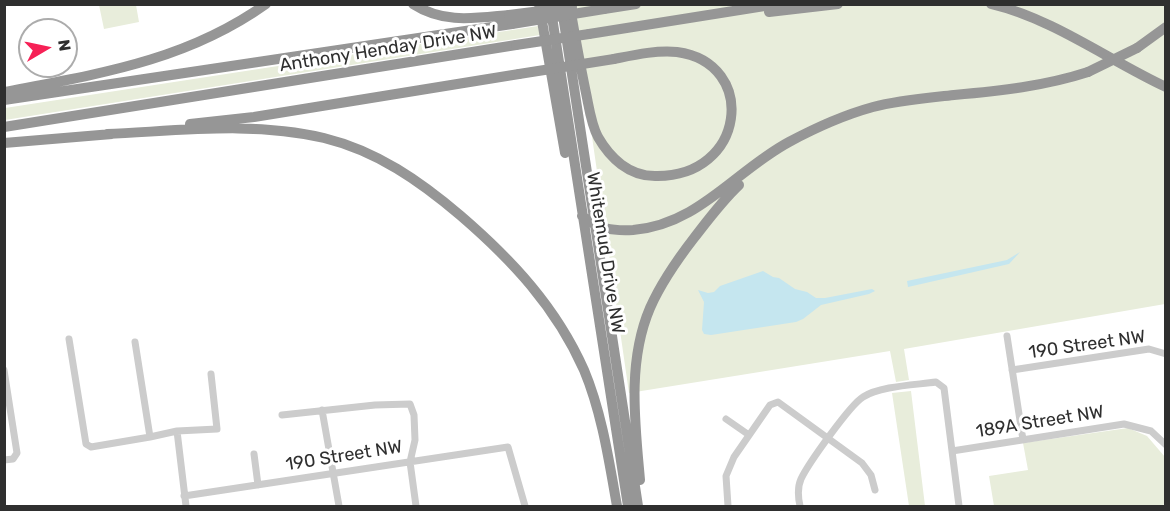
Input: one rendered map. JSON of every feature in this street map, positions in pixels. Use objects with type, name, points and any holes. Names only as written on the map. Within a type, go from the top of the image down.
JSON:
[{"type":"highway","points":[[4,92],[121,69],[156,59],[216,35],[266,4]]},
{"type":"highway","points":[[413,4],[423,11],[441,17],[511,19]]},
{"type":"highway","points":[[539,4],[585,266],[598,318]]},
{"type":"highway","name":"Whitemud Drive NW","points":[[550,4],[628,507]]},
{"type":"highway","name":"Whitemud Drive NW","points":[[561,4],[638,507]]},
{"type":"highway","points":[[4,143],[254,117],[519,74],[614,58],[658,52],[677,52],[711,67],[724,83],[729,95],[732,109],[729,132],[719,150],[702,166],[689,172],[666,177],[651,176],[636,173],[615,160],[597,134],[590,110],[569,4]]},
{"type":"highway","points":[[617,4],[633,5]]},
{"type":"highway","name":"Anthony Henday Drive NW","points":[[4,127],[777,4]]},
{"type":"highway","points":[[730,12],[745,15],[838,4]]},
{"type":"highway","points":[[991,4],[1045,24],[1166,87]]},
{"type":"highway","name":"Anthony Henday Drive NW","points":[[4,100],[511,19],[633,5]]},
{"type":"highway","points":[[582,216],[594,225],[616,231],[671,222],[715,197],[766,156],[789,142],[856,112],[892,103],[1037,86],[1088,72],[1137,48],[1166,27]]},
{"type":"highway","points":[[107,134],[230,129],[282,131],[311,135],[379,158],[437,195],[506,256],[540,295],[563,329],[593,393],[602,427],[617,507]]},
{"type":"highway","points":[[643,507],[634,382],[641,338],[650,309],[663,282],[686,249],[733,191],[769,159],[816,129]]},
{"type":"street","points":[[1007,336],[1023,440]]},
{"type":"street","points":[[69,339],[86,444],[91,447],[177,431],[217,429],[211,374]]},
{"type":"street","points":[[135,342],[150,437]]},
{"type":"street","name":"190 Street NW","points":[[1012,370],[1149,349],[1166,354]]},
{"type":"street","points":[[4,370],[17,453],[14,459],[4,460]]},
{"type":"street","points":[[800,507],[798,495],[800,480],[828,437],[861,398],[875,392],[936,382],[944,388],[959,507]]},
{"type":"street","points":[[728,507],[726,476],[734,457],[770,405],[778,402],[862,463],[871,475],[874,490]]},
{"type":"street","points":[[282,415],[400,403],[410,404],[414,415],[415,431],[410,462],[416,507]]},
{"type":"street","points":[[322,410],[339,507]]},
{"type":"street","points":[[726,418],[749,435]]},
{"type":"street","name":"189A Street NW","points":[[952,451],[1124,424],[1151,431],[1166,445]]},
{"type":"street","points":[[177,431],[186,507]]},
{"type":"street","name":"190 Street NW","points":[[184,496],[508,447],[525,507]]},
{"type":"street","points":[[254,454],[258,484]]},
{"type":"green space","points":[[99,5],[136,5],[139,22],[104,29]]},
{"type":"green space","points":[[573,5],[1165,5],[1165,304],[904,349],[909,380],[896,382],[890,351],[629,393]]},
{"type":"green space","points":[[538,26],[540,35],[5,120],[5,108]]},
{"type":"green space","points":[[911,391],[925,506],[909,506],[892,393]]},
{"type":"green space","points":[[1128,428],[1147,436],[1165,457],[1165,502],[1163,506],[994,506],[989,476],[1028,470],[1023,443]]},
{"type":"water","points":[[1020,252],[1009,264],[908,287],[907,281],[1007,260]]},
{"type":"water","points":[[763,271],[816,298],[872,289],[875,291],[821,305],[796,322],[711,335],[704,334],[702,330],[704,302],[698,290],[714,292],[720,286]]}]
